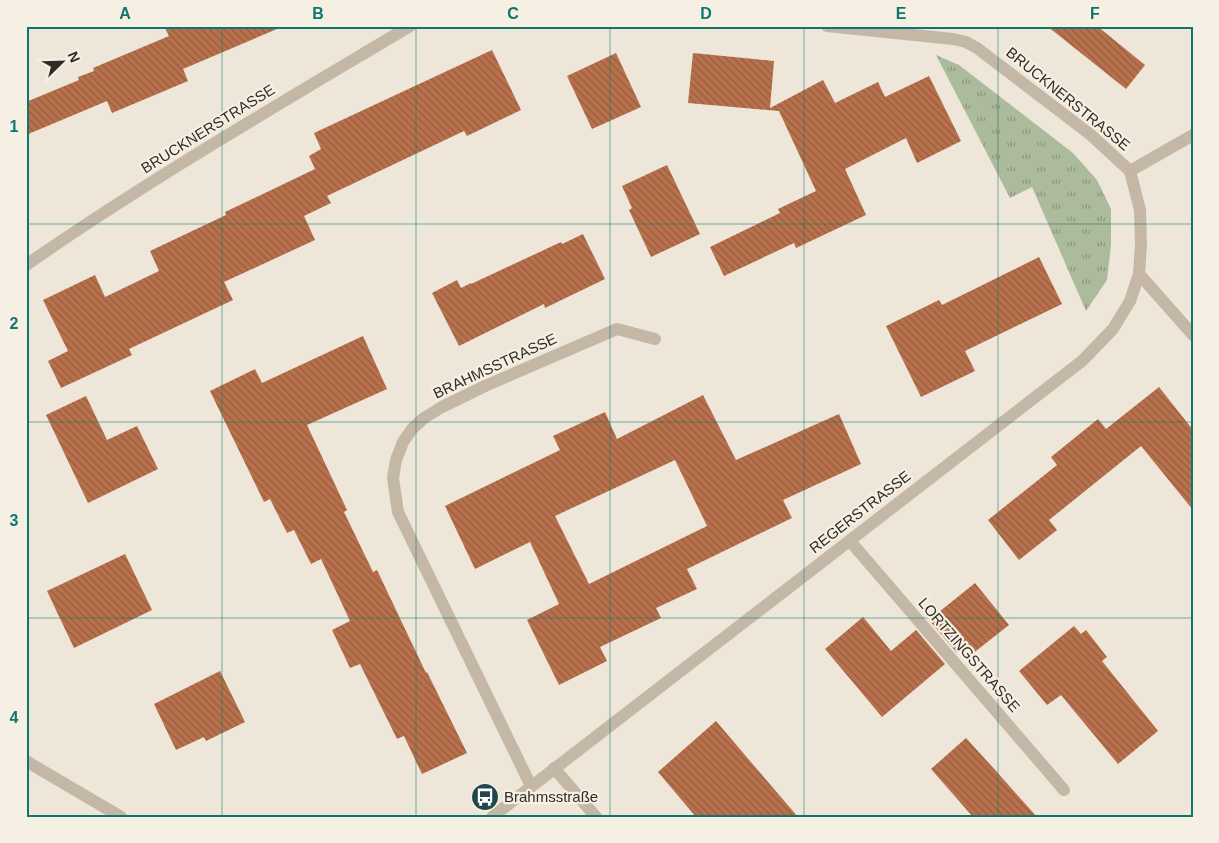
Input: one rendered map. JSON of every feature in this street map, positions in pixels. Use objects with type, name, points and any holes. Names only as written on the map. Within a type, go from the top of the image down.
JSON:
[{"type":"street","name":"BRUCKNERSTRASSE","points":[[26,265],[88,222],[410,26]]},
{"type":"street","name":"BRUCKNERSTRASSE","points":[[826,26],[953,39],[966,42],[977,48],[1091,136],[1130,171],[1193,135]]},
{"type":"street","name":"REGERSTRASSE","points":[[492,817],[1082,360],[1113,329],[1130,301],[1139,274],[1141,244],[1140,210],[1130,171]]},
{"type":"street","points":[[1139,274],[1193,335]]},
{"type":"street","name":"BRAHMSSTRASSE","points":[[531,786],[398,512],[393,478],[396,460],[403,442],[412,429],[424,418],[485,386],[617,329],[655,339]]},
{"type":"street","name":"LORTZINGSTRASSE","points":[[850,541],[1064,790]]},
{"type":"street","points":[[26,761],[121,817]]},
{"type":"street","points":[[554,768],[596,817]]},
{"type":"green space","points":[[936,55],[959,65],[1073,153],[1097,180],[1111,209],[1111,245],[1107,280],[1086,311],[1032,187],[1010,198]]},
{"type":"building","points":[[164,26],[284,26],[183,69],[188,81],[112,113],[107,101],[26,135],[26,102],[79,80],[78,77],[94,71],[93,68],[169,36]]},
{"type":"building","points":[[1047,26],[1097,26],[1145,65],[1126,89]]},
{"type":"building","points":[[492,50],[521,110],[467,136],[464,131],[327,196],[331,203],[304,216],[315,240],[224,282],[233,300],[129,349],[132,355],[61,388],[48,361],[68,351],[43,300],[95,275],[105,297],[159,271],[150,251],[226,215],[225,212],[315,169],[309,156],[321,149],[314,133]]},
{"type":"building","points":[[616,53],[641,107],[592,129],[567,76]]},
{"type":"building","points":[[693,53],[774,61],[770,108],[823,80],[835,103],[878,82],[885,97],[929,76],[961,141],[917,163],[906,138],[845,169],[866,215],[796,248],[794,243],[724,276],[710,247],[780,213],[778,209],[816,191],[779,111],[688,103]]},
{"type":"building","points":[[667,165],[700,234],[651,257],[629,210],[632,208],[622,186]]},
{"type":"building","points":[[583,234],[605,279],[545,308],[544,304],[459,346],[432,293],[457,280],[461,288],[561,242],[562,244]]},
{"type":"building","points":[[1039,257],[1062,304],[965,351],[975,371],[921,397],[886,326],[939,300],[942,305]]},
{"type":"building","points":[[363,336],[387,389],[307,425],[347,510],[344,512],[373,572],[377,570],[467,753],[422,774],[404,736],[397,739],[360,664],[350,668],[332,630],[350,621],[321,559],[311,564],[294,530],[287,533],[270,499],[264,502],[210,391],[255,369],[262,383]]},
{"type":"building","points":[[1159,387],[1193,430],[1193,510],[1141,446],[1049,520],[1057,530],[1019,560],[988,520],[1057,465],[1051,457],[1098,419],[1106,429]]},
{"type":"building","points":[[703,395],[736,460],[839,414],[861,464],[783,500],[792,518],[687,569],[697,589],[656,608],[661,618],[600,647],[607,661],[559,685],[527,620],[559,604],[530,542],[475,569],[445,506],[560,450],[553,436],[605,412],[617,439]],"holes":[[[675,460],[707,526],[589,584],[555,516]]]},
{"type":"building","points":[[86,396],[107,440],[137,426],[158,469],[88,503],[46,415]]},
{"type":"building","points":[[125,554],[152,610],[74,648],[47,591]]},
{"type":"building","points":[[975,583],[1009,625],[967,658],[961,650],[957,653],[929,620]]},
{"type":"building","points":[[863,617],[891,651],[916,630],[945,664],[882,717],[825,649]]},
{"type":"building","points":[[1074,626],[1081,634],[1086,630],[1107,657],[1102,661],[1158,731],[1118,764],[1061,695],[1047,705],[1019,671]]},
{"type":"building","points":[[220,671],[245,722],[206,741],[204,737],[176,750],[154,704]]},
{"type":"building","points":[[716,721],[798,817],[696,817],[658,772]]},
{"type":"building","points":[[966,738],[1037,817],[973,817],[931,769]]},
{"type":"place","name":"Brahmsstraße","points":[[485,797]]}]
